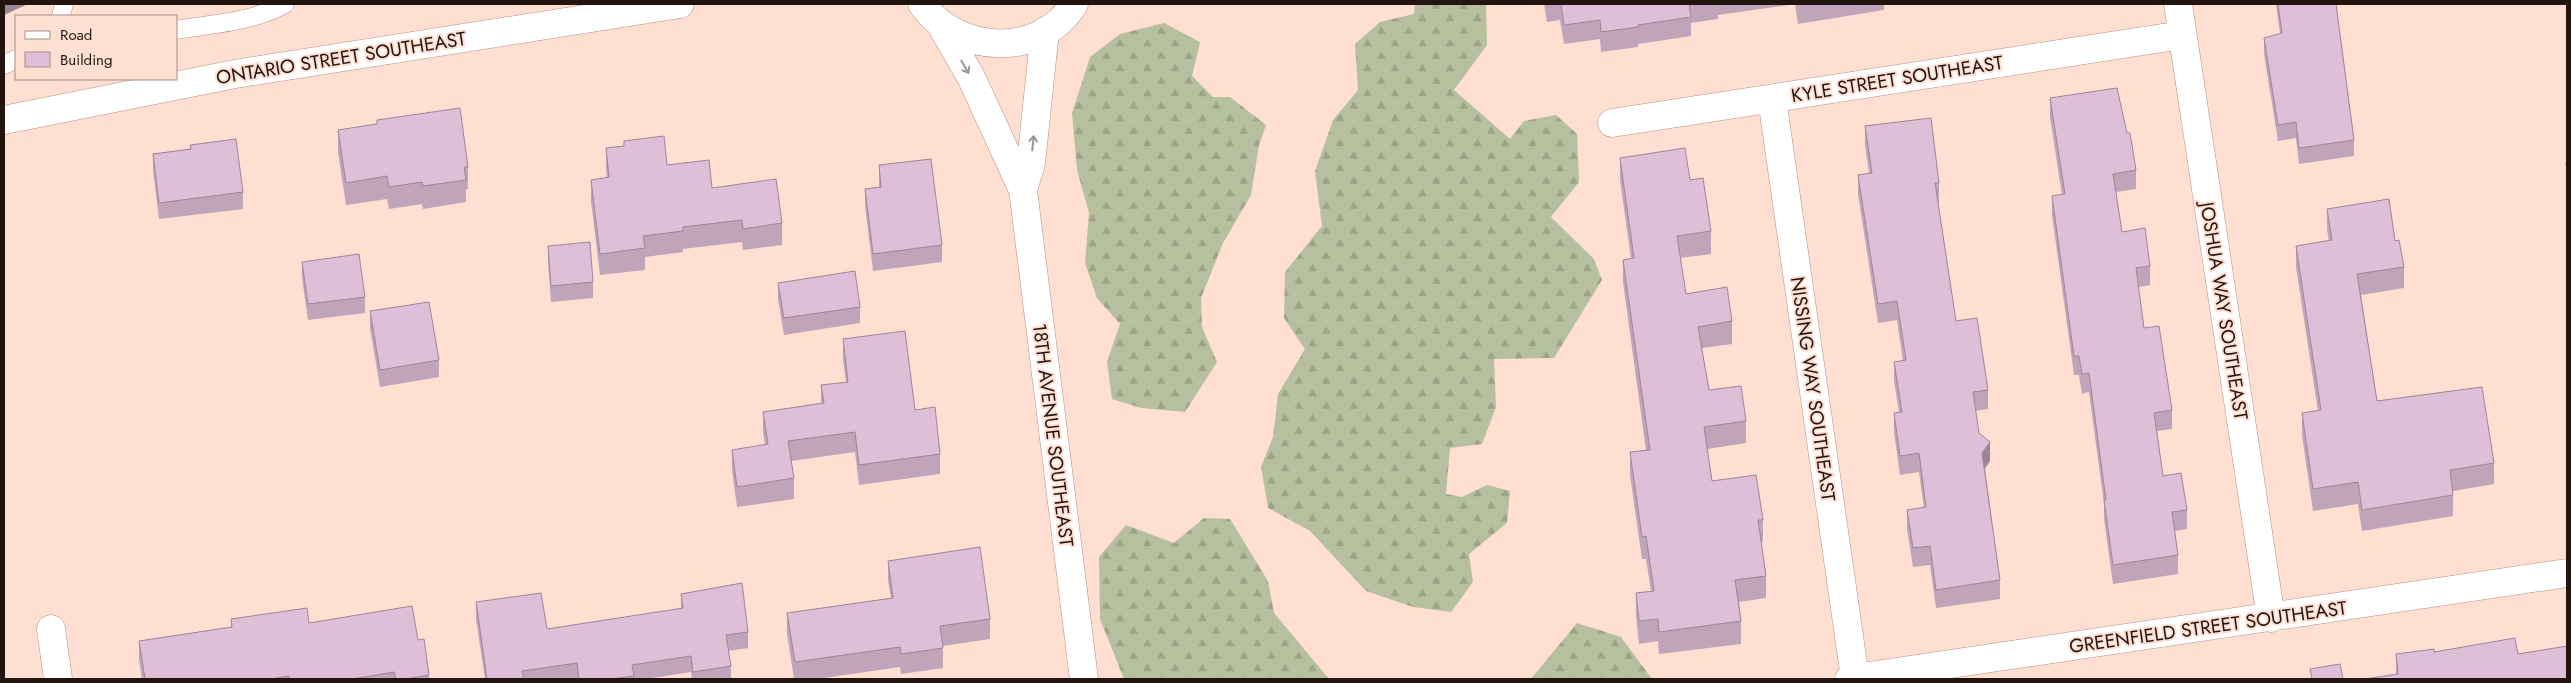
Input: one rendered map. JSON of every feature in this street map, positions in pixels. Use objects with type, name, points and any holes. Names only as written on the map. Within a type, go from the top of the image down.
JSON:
[{"type":"street","name":"ONTARIO STREET SOUTHEAST","points":[[4,120],[234,74],[680,4]]},
{"type":"street","points":[[918,4],[941,25],[964,38],[991,44],[1014,44],[1045,31],[1069,12],[1074,4]]},
{"type":"street","name":"JOSHUA WAY SOUTHEAST","points":[[2178,4],[2271,618]]},
{"type":"street","name":"18TH AVENUE SOUTHEAST","points":[[941,25],[971,76],[1022,190],[1084,679]]},
{"type":"street","name":"18TH AVENUE SOUTHEAST","points":[[1022,190],[1030,162],[1045,31]]},
{"type":"street","name":"KYLE STREET SOUTHEAST","points":[[1612,123],[2182,35]]},
{"type":"street","name":"NISSING WAY SOUTHEAST","points":[[1772,99],[1852,679]]},
{"type":"street","name":"GREENFIELD STREET SOUTHEAST","points":[[1852,679],[2567,573]]},
{"type":"street","points":[[51,629],[58,679]]},
{"type":"lane","points":[[178,30],[244,19],[273,11],[285,4]]},
{"type":"green space","points":[[1415,4],[1486,4],[1487,45],[1454,90],[1510,139],[1524,121],[1556,115],[1577,134],[1579,182],[1551,217],[1594,259],[1602,280],[1554,358],[1494,359],[1496,407],[1482,444],[1450,448],[1446,494],[1462,497],[1487,485],[1510,491],[1507,523],[1469,554],[1473,582],[1451,612],[1413,607],[1366,591],[1310,531],[1268,508],[1261,467],[1273,437],[1278,394],[1305,349],[1284,318],[1285,272],[1322,226],[1315,171],[1333,120],[1358,90],[1355,44],[1380,22],[1414,14]]},
{"type":"green space","points":[[1164,23],[1200,42],[1192,76],[1213,97],[1230,97],[1266,125],[1259,145],[1251,195],[1223,243],[1201,298],[1202,327],[1217,362],[1185,412],[1141,408],[1112,399],[1107,362],[1120,324],[1097,298],[1085,263],[1089,213],[1077,170],[1072,113],[1090,57],[1120,34]]},
{"type":"green space","points":[[1204,518],[1230,519],[1268,581],[1274,613],[1329,679],[1124,679],[1100,619],[1099,557],[1126,525],[1174,543]]},
{"type":"green space","points":[[1577,623],[1621,637],[1652,679],[1531,679]]},
{"type":"building","points":[[1561,4],[1689,4],[1691,17],[1601,32],[1600,20],[1564,25]]},
{"type":"building","points":[[2278,4],[2336,4],[2354,140],[2299,148],[2296,122],[2278,125],[2264,38],[2282,33]]},
{"type":"building","points":[[2117,88],[2127,133],[2130,133],[2136,170],[2113,174],[2122,232],[2145,228],[2150,266],[2136,268],[2144,328],[2159,326],[2172,410],[2154,413],[2163,476],[2181,473],[2187,510],[2172,512],[2178,555],[2113,565],[2089,373],[2082,374],[2079,356],[2074,356],[2052,196],[2065,194],[2050,98]]},
{"type":"building","points":[[460,108],[468,167],[464,167],[466,180],[423,186],[422,182],[389,187],[387,176],[346,183],[338,130],[377,124],[377,120]]},
{"type":"building","points":[[1931,118],[1939,183],[1935,183],[1956,321],[1977,318],[1988,390],[1973,392],[1979,433],[1990,442],[1982,453],[2000,580],[1936,590],[1930,546],[1913,548],[1907,510],[1926,507],[1919,453],[1900,456],[1894,413],[1902,412],[1894,362],[1906,360],[1897,301],[1878,304],[1858,175],[1872,173],[1865,126]]},
{"type":"building","points":[[664,136],[667,165],[709,160],[712,188],[776,179],[782,223],[743,229],[742,220],[683,227],[683,231],[643,236],[645,248],[600,254],[591,180],[609,177],[606,148],[624,146],[624,141]]},
{"type":"building","points":[[236,139],[243,192],[159,203],[153,154],[191,149],[190,145]]},
{"type":"building","points":[[1685,148],[1690,180],[1703,178],[1711,231],[1677,236],[1686,294],[1727,287],[1732,321],[1698,327],[1709,390],[1741,386],[1746,421],[1704,427],[1712,481],[1756,475],[1763,520],[1758,520],[1766,576],[1735,580],[1741,621],[1659,632],[1658,619],[1639,621],[1636,593],[1654,591],[1646,536],[1642,537],[1630,452],[1650,450],[1623,260],[1634,258],[1620,158]]},
{"type":"building","points":[[931,159],[942,245],[873,254],[865,189],[881,187],[879,165]]},
{"type":"building","points":[[2389,199],[2395,241],[2399,240],[2404,267],[2357,274],[2377,401],[2482,387],[2494,463],[2450,470],[2453,495],[2362,510],[2358,482],[2313,489],[2302,413],[2321,410],[2296,246],[2332,240],[2327,209]]},
{"type":"building","points":[[590,242],[593,282],[551,286],[548,246]]},
{"type":"building","points":[[359,254],[365,297],[308,304],[302,262]]},
{"type":"building","points":[[855,271],[860,307],[784,318],[778,283]]},
{"type":"building","points":[[429,302],[439,360],[380,370],[370,311]]},
{"type":"building","points":[[905,331],[915,410],[935,407],[940,454],[859,465],[855,432],[788,441],[794,478],[737,487],[732,450],[768,444],[763,412],[824,403],[821,385],[848,382],[843,339]]},
{"type":"building","points":[[980,547],[990,619],[940,626],[943,648],[901,654],[900,647],[795,662],[787,613],[893,598],[888,561]]},
{"type":"building","points":[[742,583],[748,632],[726,635],[731,666],[693,672],[691,656],[632,665],[634,676],[611,679],[579,679],[577,663],[522,671],[524,679],[487,679],[476,602],[541,593],[547,629],[683,608],[681,594]]},
{"type":"building","points":[[412,606],[418,640],[424,639],[429,675],[406,679],[396,679],[394,672],[352,679],[290,679],[289,676],[270,679],[145,679],[139,641],[232,627],[231,619],[307,608],[309,623]]},
{"type":"building","points":[[2515,638],[2518,654],[2567,646],[2567,679],[2364,679],[2398,674],[2396,654],[2434,649],[2434,652]]},
{"type":"building","points":[[2340,664],[2343,679],[2312,679],[2310,669]]}]
